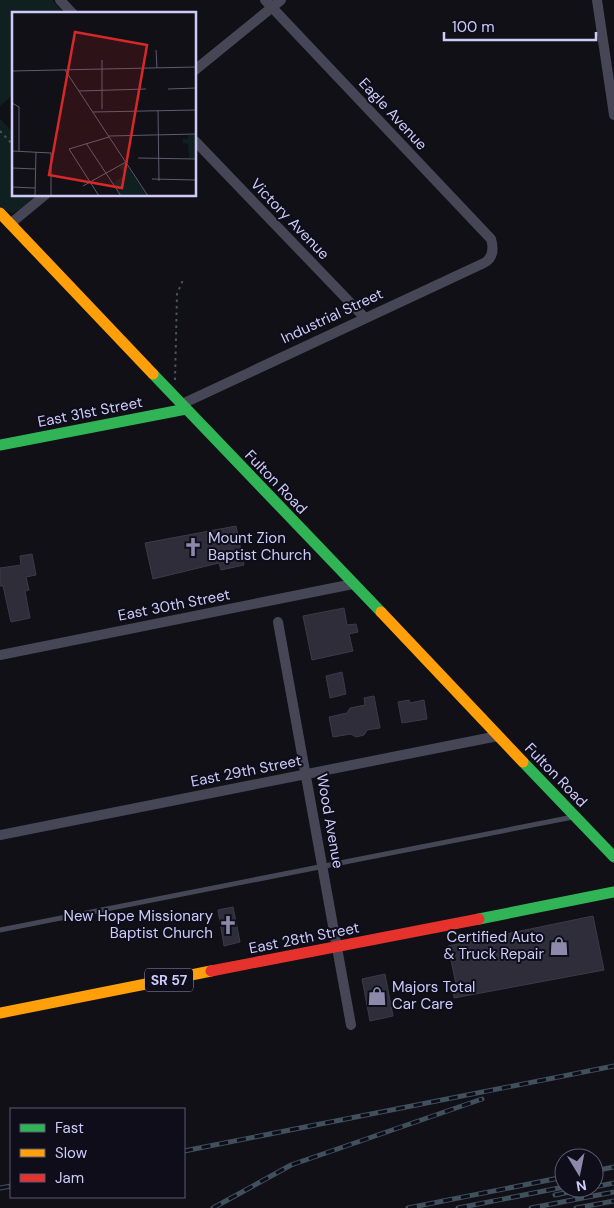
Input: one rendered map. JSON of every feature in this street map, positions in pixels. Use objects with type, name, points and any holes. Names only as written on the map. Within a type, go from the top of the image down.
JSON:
[{"type":"street","points":[[60,0],[72,12]]},
{"type":"street","points":[[196,69],[268,4],[281,0]]},
{"type":"street","points":[[597,0],[614,115]]},
{"type":"street","name":"Eagle Avenue","points":[[268,4],[492,239],[492,252]]},
{"type":"street","name":"Victory Avenue","points":[[196,142],[364,318]]},
{"type":"street","points":[[10,224],[44,196]]},
{"type":"street","name":"Fulton Road","points":[[0,213],[614,857]]},
{"type":"street","name":"Industrial Street","points":[[184,406],[364,318],[484,263],[492,252]]},
{"type":"street","name":"East 31st Street","points":[[0,445],[184,406]]},
{"type":"street","name":"East 30th Street","points":[[0,655],[353,584]]},
{"type":"street","name":"Wood Avenue","points":[[278,622],[351,1025]]},
{"type":"street","name":"East 29th Street","points":[[0,834],[498,736]]},
{"type":"street","name":"East 28th Street","points":[[0,1013],[614,892]]},
{"type":"lane","points":[[0,930],[575,816]]},
{"type":"path","points":[[0,131],[12,144]]},
{"type":"path","points":[[175,382],[177,294],[183,280]]},
{"type":"shaded area","points":[[0,0],[52,0],[63,12],[12,12],[12,95],[0,106]]},
{"type":"shaded area","points":[[0,119],[12,131],[12,196],[36,196],[12,213],[0,207]]},
{"type":"building","points":[[236,526],[244,565],[221,570],[219,563],[153,579],[145,543]]},
{"type":"building","points":[[32,554],[36,575],[26,577],[29,590],[25,591],[30,618],[11,622],[3,586],[0,586],[0,568],[21,565],[20,556]]},
{"type":"building","points":[[344,608],[347,625],[356,624],[358,632],[349,634],[353,651],[312,660],[303,616]]},
{"type":"building","points":[[342,672],[346,694],[330,698],[326,676]]},
{"type":"building","points":[[374,696],[380,728],[367,730],[364,735],[356,737],[351,734],[333,737],[329,717],[347,713],[350,708],[365,705],[364,698]]},
{"type":"building","points":[[409,700],[410,703],[424,700],[427,719],[402,723],[398,702]]},
{"type":"building","points":[[233,907],[240,942],[224,946],[218,910]]},
{"type":"building","points":[[593,916],[604,970],[454,998],[453,989],[457,989],[448,946]]},
{"type":"building","points":[[385,974],[393,1016],[370,1021],[362,979]]},
{"type":"railway","points":[[185,1151],[614,1066]]},
{"type":"railway","points":[[213,1208],[291,1165],[482,1099]]},
{"type":"railway","points":[[604,1169],[614,1167]]},
{"type":"railway","points":[[408,1208],[554,1179]]},
{"type":"railway","points":[[604,1185],[614,1183]]},
{"type":"railway","points":[[0,1188],[10,1186]]},
{"type":"railway","points":[[458,1208],[554,1189]]},
{"type":"railway","points":[[531,1208],[614,1192]]},
{"type":"railway","points":[[576,1208],[614,1201]]},
{"type":"traffic: fast","points":[[153,374],[381,612]]},
{"type":"traffic: fast","points":[[0,445],[186,409]]},
{"type":"traffic: fast","points":[[523,762],[614,857]]},
{"type":"traffic: fast","points":[[479,919],[614,892]]},
{"type":"traffic: slow","points":[[0,213],[153,374]]},
{"type":"traffic: slow","points":[[381,612],[523,762]]},
{"type":"traffic: slow","points":[[0,1013],[211,971]]},
{"type":"traffic: jam","points":[[211,971],[479,919]]},
{"type":"place","name":"Mount Zion Baptist Church","points":[[193,547]]},
{"type":"place","name":"New Hope Missionary Baptist Church","points":[[228,925]]},
{"type":"place","name":"Certified Auto & Truck Repair","points":[[559,946]]},
{"type":"place","name":"Majors Total Car Care","points":[[377,996]]}]
